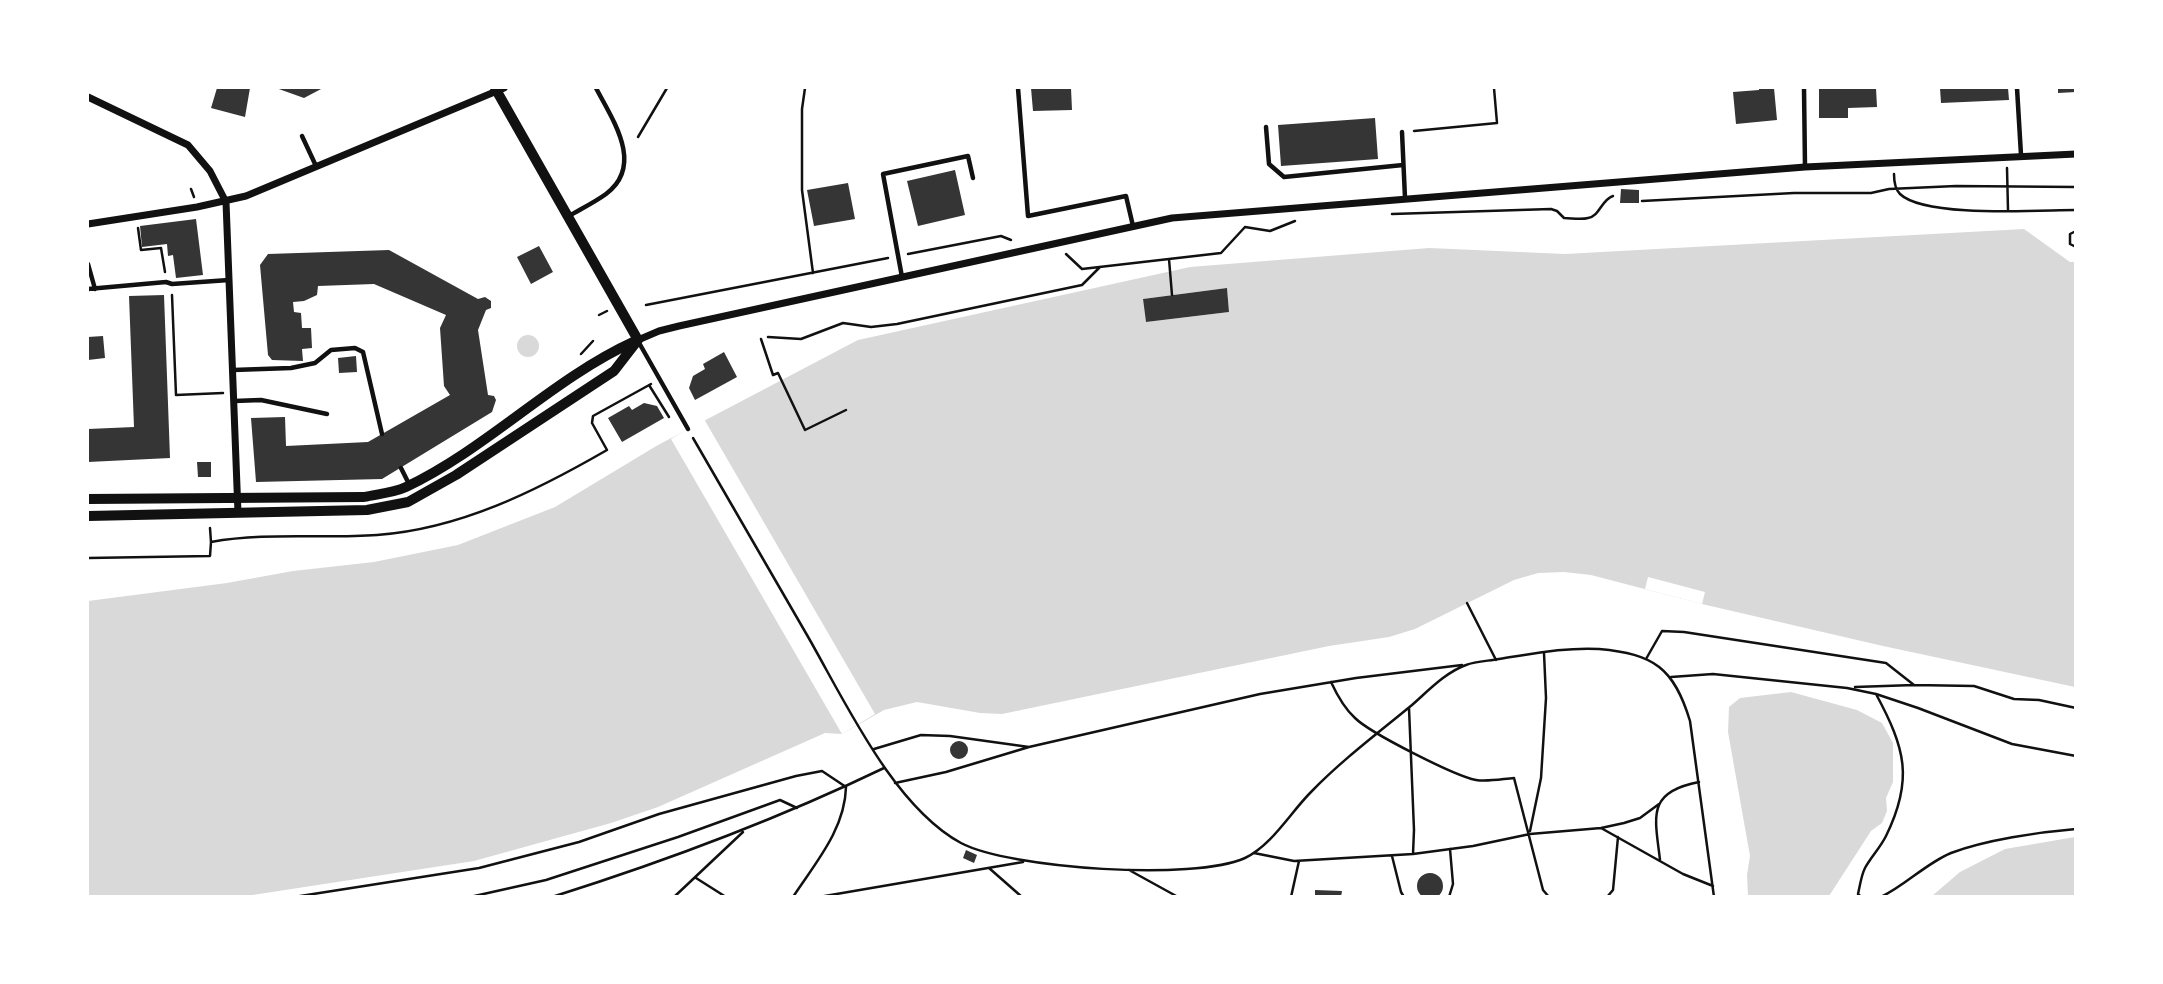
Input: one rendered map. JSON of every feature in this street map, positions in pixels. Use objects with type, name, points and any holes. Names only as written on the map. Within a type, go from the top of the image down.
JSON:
[{"type":"street","points":[[88,224],[226,202],[246,196],[499,88],[638,340]]},
{"type":"street","points":[[88,97],[188,145],[210,172],[226,202],[238,513]]},
{"type":"street","points":[[88,499],[364,497],[403,489],[447,463],[604,355],[659,331],[1172,218],[1805,167],[2076,154]]},
{"type":"street","points":[[88,516],[367,510],[408,502],[456,475],[614,370],[638,340]]},
{"type":"lane","points":[[568,217],[608,193],[621,178],[626,160],[623,141],[596,88]]},
{"type":"lane","points":[[1018,88],[1028,216],[1126,196],[1133,226]]},
{"type":"lane","points":[[1804,88],[1805,167]]},
{"type":"lane","points":[[2017,88],[2021,155]]},
{"type":"lane","points":[[1266,127],[1269,164],[1284,177],[1403,165]]},
{"type":"lane","points":[[1402,132],[1405,198]]},
{"type":"lane","points":[[302,136],[316,167]]},
{"type":"lane","points":[[902,277],[883,174],[968,156],[973,178]]},
{"type":"lane","points":[[88,264],[95,289]]},
{"type":"lane","points":[[88,289],[230,280]]},
{"type":"lane","points":[[638,340],[688,429]]},
{"type":"lane","points":[[233,370],[291,368],[315,363],[331,350],[355,348],[363,352],[382,434]]},
{"type":"lane","points":[[234,396],[327,414]]},
{"type":"lane","points":[[447,463],[456,475]]},
{"type":"lane","points":[[401,468],[410,485]]},
{"type":"path","points":[[638,137],[667,88]]},
{"type":"path","points":[[805,88],[802,108],[802,190],[813,273]]},
{"type":"path","points":[[1402,132],[1497,123],[1494,88]]},
{"type":"path","points":[[1893,161],[1897,189],[1901,195],[1924,205],[1945,208],[2076,210]]},
{"type":"path","points":[[2007,164],[2008,210]]},
{"type":"path","points":[[1642,201],[1794,193],[1871,193],[1897,189],[2076,187]]},
{"type":"path","points":[[1385,214],[1551,209],[1564,218],[1588,218],[1594,215],[1607,198],[1616,195]]},
{"type":"path","points":[[1054,243],[1082,269],[1221,253],[1252,220]]},
{"type":"path","points":[[1245,227],[1270,231],[1297,220]]},
{"type":"path","points":[[138,224],[141,250],[161,248],[169,283],[176,395],[234,396]]},
{"type":"path","points":[[2076,231],[2070,234],[2068,239],[2070,244],[2076,247]]},
{"type":"path","points":[[1169,259],[1172,295]]},
{"type":"path","points":[[768,337],[801,339],[843,323],[871,327],[897,324],[1083,285],[1100,267]]},
{"type":"path","points":[[761,339],[773,375],[778,373],[805,430],[846,410]]},
{"type":"path","points":[[580,354],[593,341]]},
{"type":"path","points":[[649,385],[666,416]]},
{"type":"path","points":[[688,429],[884,768],[926,816],[960,842],[981,851],[1025,862],[1126,869],[1191,868],[1241,859],[1254,853],[1339,764],[1443,679],[1465,665]]},
{"type":"path","points":[[209,525],[211,542]]},
{"type":"path","points":[[88,558],[170,556]]},
{"type":"path","points":[[1467,603],[1496,660]]},
{"type":"path","points":[[1646,659],[1662,631],[1684,632],[1886,663],[1914,685]]},
{"type":"path","points":[[895,783],[946,772],[1029,747],[1260,694],[1579,648],[1629,653],[1661,667],[1671,677],[1684,699],[1690,721],[1714,897]]},
{"type":"path","points":[[1530,834],[1541,778],[1546,698],[1544,653]]},
{"type":"path","points":[[1671,677],[1713,674],[1847,688],[1875,694],[2012,744],[2076,756]]},
{"type":"path","points":[[1331,682],[1356,720],[1377,734],[1454,772],[1477,780],[1514,778],[1543,890],[1549,897]]},
{"type":"path","points":[[1847,688],[1974,685],[2014,699],[2039,700],[2076,708]]},
{"type":"path","points":[[1861,897],[1858,894],[1864,871],[1884,839],[1897,811],[1903,774],[1900,744],[1875,694]]},
{"type":"path","points":[[1409,708],[1413,855]]},
{"type":"path","points":[[873,749],[921,735],[950,736],[1029,747]]},
{"type":"path","points":[[552,897],[630,873],[745,831],[884,768]]},
{"type":"path","points":[[294,897],[479,868],[579,842],[659,814],[796,776],[822,771],[846,787]]},
{"type":"path","points":[[1254,853],[1299,861],[1413,855],[1530,834],[1601,828],[1640,818],[1682,785],[1699,782]]},
{"type":"path","points":[[793,897],[838,827],[845,806],[846,787]]},
{"type":"path","points":[[470,897],[547,880],[780,800],[797,808]]},
{"type":"path","points":[[1659,804],[1655,816],[1660,860]]},
{"type":"path","points":[[1601,828],[1713,887]]},
{"type":"path","points":[[1881,897],[1951,853],[2054,830],[2076,829]]},
{"type":"path","points":[[674,897],[745,831]]},
{"type":"path","points":[[1607,897],[1614,890],[1618,836]]},
{"type":"path","points":[[1449,897],[1453,884],[1450,849]]},
{"type":"path","points":[[1392,856],[1404,897]]},
{"type":"path","points":[[1291,897],[1299,861]]},
{"type":"path","points":[[819,897],[1025,862]]},
{"type":"path","points":[[989,868],[1022,897]]},
{"type":"path","points":[[1126,869],[1178,897]]},
{"type":"path","points":[[695,877],[726,897]]},
{"type":"shaded area","points":[[2024,229],[2070,262],[2075,262],[2075,687],[1883,646],[1591,575],[1538,573],[1514,580],[1415,629],[1389,637],[1329,646],[1002,714],[917,702],[884,710],[842,734],[825,733],[658,807],[611,823],[474,861],[246,896],[88,897],[88,601],[374,562],[458,545],[555,507],[658,445],[858,340],[1190,267],[1429,248],[1565,254]],"holes":[[[1227,288],[1229,312],[1146,322],[1143,299]]]},
{"type":"shaded area","points":[[528,335],[536,338],[539,346],[536,354],[528,357],[520,354],[517,346],[520,338]]},
{"type":"shaded area","points":[[1791,692],[1857,710],[1882,723],[1893,743],[1893,782],[1886,798],[1887,811],[1882,823],[1871,831],[1829,896],[1748,896],[1750,856],[1728,732],[1729,707],[1740,698]]},
{"type":"shaded area","points":[[2075,837],[2075,896],[1932,896],[1960,872],[2005,849]]},
{"type":"pier","points":[[704,419],[875,714],[842,734],[671,439]]},
{"type":"pier","points":[[1648,577],[1705,592],[1702,604],[1645,589]]},
{"type":"building","points":[[217,88],[250,88],[245,117],[211,108]]},
{"type":"building","points":[[276,88],[323,88],[304,98]]},
{"type":"building","points":[[1031,88],[1071,88],[1072,110],[1033,111]]},
{"type":"building","points":[[1774,88],[1777,120],[1736,124],[1733,92]]},
{"type":"building","points":[[1819,88],[1876,88],[1877,107],[1848,108],[1848,118],[1819,118]]},
{"type":"building","points":[[1940,88],[2008,88],[2009,100],[1941,103]]},
{"type":"building","points":[[2058,88],[2076,88],[2076,92],[2058,93]]},
{"type":"building","points":[[1375,118],[1378,159],[1281,166],[1278,125]]},
{"type":"building","points":[[955,170],[965,215],[918,226],[907,181]]},
{"type":"building","points":[[848,183],[855,219],[814,226],[807,190]]},
{"type":"building","points":[[1621,189],[1639,190],[1639,203],[1620,203]]},
{"type":"building","points":[[196,219],[203,275],[176,278],[173,255],[168,256],[167,244],[142,247],[140,226]]},
{"type":"building","points":[[539,246],[553,272],[531,284],[517,257]]},
{"type":"building","points":[[389,250],[478,299],[485,297],[491,301],[491,308],[486,310],[478,330],[488,395],[494,396],[496,400],[492,412],[382,479],[256,482],[251,418],[285,417],[286,446],[368,442],[450,395],[444,386],[440,328],[446,315],[374,284],[318,286],[317,295],[304,301],[293,302],[294,312],[301,313],[302,328],[311,328],[312,348],[302,349],[303,361],[272,360],[268,355],[260,265],[268,254]]},
{"type":"building","points":[[1227,288],[1229,312],[1146,322],[1143,299]]},
{"type":"building","points":[[164,295],[170,458],[88,462],[88,429],[134,427],[129,296]]},
{"type":"building","points":[[103,336],[105,358],[88,360],[88,337]]},
{"type":"building","points":[[724,352],[737,377],[695,400],[689,388],[693,376],[705,369],[703,364]]},
{"type":"building","points":[[356,356],[357,372],[339,373],[338,358]]},
{"type":"building","points":[[644,403],[657,406],[664,418],[622,442],[608,418],[629,406],[632,410]]},
{"type":"building","points":[[197,462],[211,462],[211,477],[198,477]]},
{"type":"building","points":[[959,741],[965,744],[968,750],[965,756],[959,759],[953,756],[950,750],[953,744]]},
{"type":"building","points":[[966,850],[977,855],[974,863],[963,858]]},
{"type":"building","points":[[1430,873],[1439,877],[1443,886],[1439,895],[1430,899],[1421,895],[1417,886],[1421,877]]},
{"type":"building","points":[[1315,890],[1342,891],[1341,897],[1315,897]]}]
